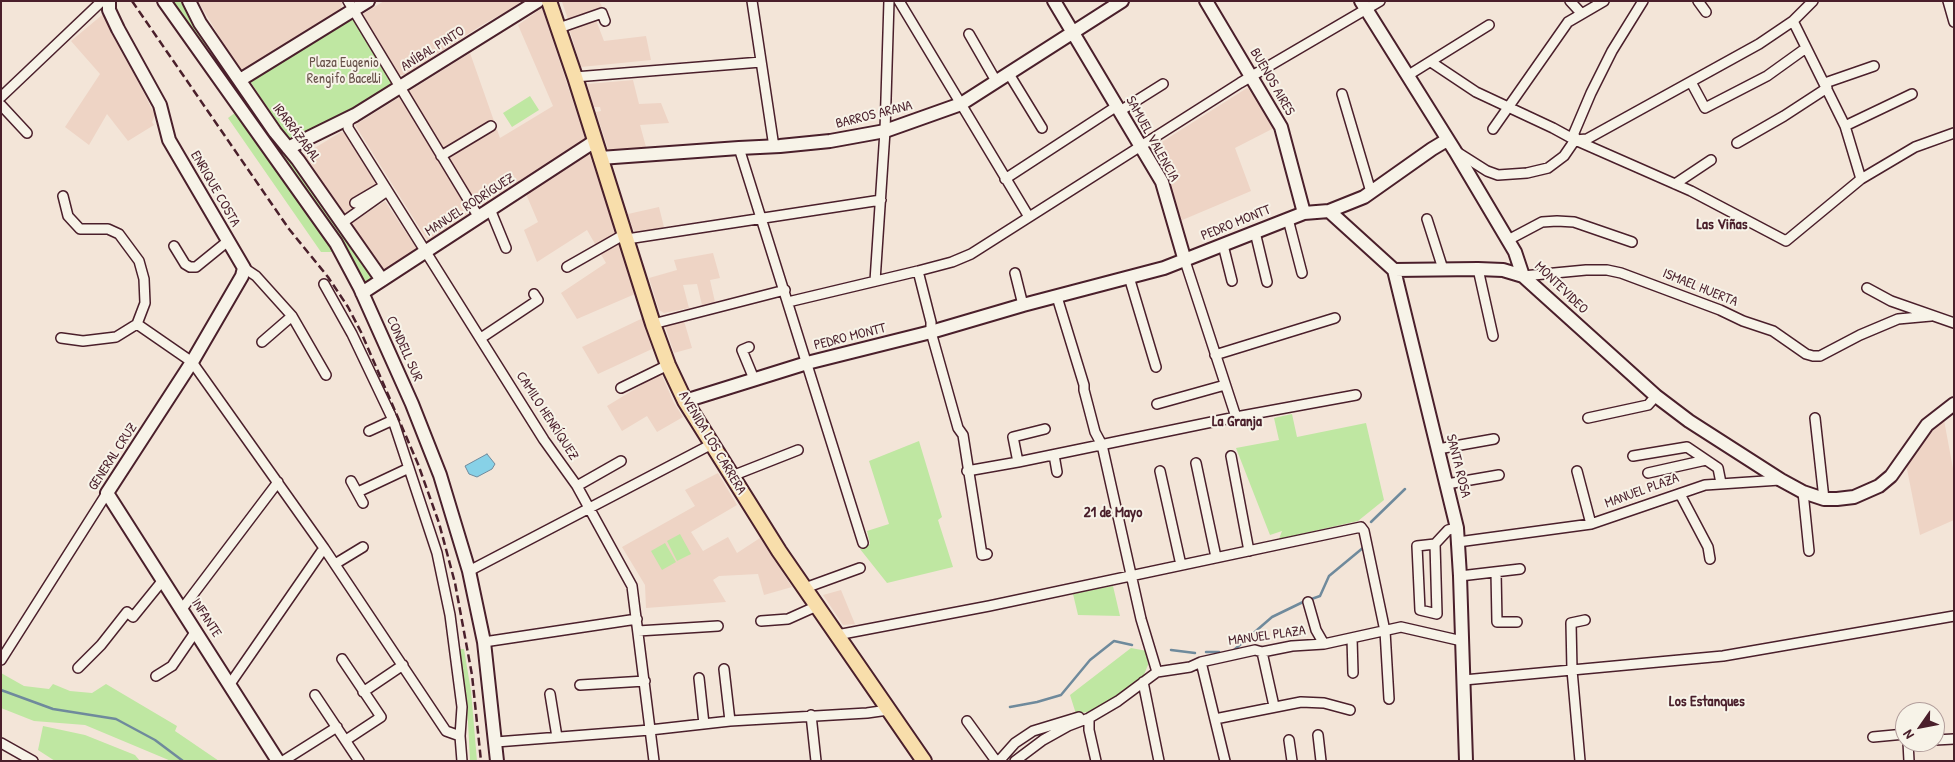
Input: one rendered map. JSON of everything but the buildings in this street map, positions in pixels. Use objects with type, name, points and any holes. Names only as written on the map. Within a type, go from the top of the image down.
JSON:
[{"type":"main road","name":"AVENIDA LOS CARRERA","points":[[549,1],[653,324],[668,365],[685,401],[778,549],[924,761]]},
{"type":"street","points":[[1,97],[102,1]]},
{"type":"street","name":"ENRIQUE COSTA","points":[[109,1],[109,10],[118,29],[160,105],[169,140],[244,268],[256,276],[292,316],[326,375]]},
{"type":"street","name":"CONDELL SUR","points":[[164,1],[336,242],[362,293],[416,413],[442,483],[469,571],[484,642],[497,761]]},
{"type":"street","name":"IRARRÁZABAL","points":[[189,1],[200,23],[275,132],[382,280]]},
{"type":"street","points":[[240,80],[351,5],[368,1]]},
{"type":"street","name":"ANÍBAL PINTO","points":[[288,148],[355,114],[538,1]]},
{"type":"street","points":[[752,1],[774,147]]},
{"type":"street","points":[[875,281],[885,131],[889,1]]},
{"type":"street","points":[[899,1],[1029,217]]},
{"type":"street","name":"SAMUEL VALENCIA","points":[[1054,1],[1162,182],[1184,261],[1236,417]]},
{"type":"street","name":"BARROS ARANA","points":[[600,158],[774,147],[830,141],[885,131],[961,104],[1122,1]]},
{"type":"street","name":"BUENOS AIRES","points":[[1206,1],[1281,127],[1304,213]]},
{"type":"street","points":[[788,302],[918,272],[971,254],[1364,5],[1380,1]]},
{"type":"street","points":[[1570,1],[1581,14]]},
{"type":"street","points":[[1493,129],[1568,22],[1604,1]]},
{"type":"street","points":[[1451,146],[1487,171],[1498,175],[1512,175],[1548,168],[1564,156],[1575,140],[1574,133],[1591,93],[1612,52],[1643,1]]},
{"type":"street","points":[[1698,1],[1706,12]]},
{"type":"street","points":[[1948,1],[1954,22]]},
{"type":"street","points":[[1575,140],[1586,139],[1759,44],[1793,21],[1811,2]]},
{"type":"street","points":[[351,5],[478,216]]},
{"type":"street","name":"MONTEVIDEO","points":[[1364,5],[1508,240],[1515,252],[1523,276],[1656,396],[1689,421],[1781,480]]},
{"type":"street","points":[[559,28],[602,13],[605,21]]},
{"type":"street","points":[[1793,21],[1845,126],[1861,179]]},
{"type":"street","points":[[1407,76],[1489,25]]},
{"type":"street","points":[[969,34],[996,81]]},
{"type":"street","points":[[1691,82],[1706,108],[1767,76],[1806,48]]},
{"type":"street","points":[[575,77],[761,62]]},
{"type":"street","points":[[1431,62],[1476,92],[1575,140],[1675,184],[1786,241],[1861,179],[1916,148],[1954,133]]},
{"type":"street","points":[[1737,142],[1784,116],[1826,86],[1874,66]]},
{"type":"street","points":[[1009,74],[1042,128]]},
{"type":"street","points":[[1005,179],[1118,109],[1163,84]]},
{"type":"street","points":[[1342,94],[1371,192]]},
{"type":"street","points":[[1845,126],[1912,94]]},
{"type":"street","points":[[1,106],[27,132]]},
{"type":"street","name":"CAMILO HENRÍQUEZ","points":[[355,114],[348,122],[348,128],[544,440],[577,486],[632,586],[654,761]]},
{"type":"street","points":[[441,156],[491,126]]},
{"type":"street","name":"MANUEL RODRÍGUEZ","points":[[362,293],[595,141]]},
{"type":"street","name":"PEDRO MONTT","points":[[685,401],[807,363],[931,332],[1023,305],[1129,278],[1184,261],[1304,213],[1329,211],[1364,197],[1432,149],[1451,146]]},
{"type":"street","points":[[739,148],[785,290],[862,543]]},
{"type":"street","points":[[1675,184],[1711,160]]},
{"type":"street","points":[[355,203],[385,189]]},
{"type":"street","points":[[342,223],[385,189]]},
{"type":"street","points":[[61,338],[83,341],[116,337],[137,324],[145,303],[144,279],[139,261],[119,234],[108,229],[80,230],[68,216],[63,196]]},
{"type":"street","points":[[567,267],[626,237],[881,200]]},
{"type":"street","points":[[490,209],[506,248]]},
{"type":"street","points":[[1329,211],[1394,270]]},
{"type":"street","points":[[1288,219],[1302,273]]},
{"type":"street","points":[[1427,219],[1443,269]]},
{"type":"street","points":[[1508,240],[1542,222],[1557,220],[1574,222],[1632,242]]},
{"type":"street","points":[[1255,232],[1267,282]]},
{"type":"street","points":[[174,246],[185,264],[196,268],[228,241]]},
{"type":"street","points":[[1223,245],[1232,281]]},
{"type":"street","name":"GENERAL CRUZ","points":[[1,660],[192,362],[242,276],[244,268]]},
{"type":"street","points":[[1478,269],[1493,336]]},
{"type":"street","name":"ISMAEL HUERTA","points":[[1394,270],[1503,270],[1523,276],[1607,270],[1621,273],[1773,331],[1806,354],[1813,356],[1820,356],[1873,329],[1898,319],[1931,316]]},
{"type":"street","name":"SANTA ROSA","points":[[1394,270],[1457,528],[1466,761]]},
{"type":"street","points":[[918,272],[931,322],[931,332],[958,428],[963,436],[967,471],[982,555],[987,554]]},
{"type":"street","points":[[1014,273],[1023,305]]},
{"type":"street","points":[[1129,278],[1156,367]]},
{"type":"street","points":[[324,284],[352,334],[392,420],[410,468],[437,553],[447,595],[462,707],[457,734],[462,761]]},
{"type":"street","points":[[1866,288],[1891,301],[1954,324]]},
{"type":"street","points":[[653,324],[785,290]]},
{"type":"street","points":[[481,338],[538,300],[534,294]]},
{"type":"street","points":[[1057,297],[1084,385],[1095,432],[1102,445],[1141,619],[1157,672]]},
{"type":"street","points":[[262,342],[292,316]]},
{"type":"street","points":[[1215,355],[1335,318]]},
{"type":"street","points":[[137,324],[192,362],[324,548],[446,731],[457,734]]},
{"type":"street","points":[[749,347],[742,350],[754,379]]},
{"type":"street","points":[[622,388],[668,365]]},
{"type":"street","points":[[1157,404],[1225,385]]},
{"type":"street","points":[[967,471],[1356,395]]},
{"type":"street","points":[[1588,418],[1648,405],[1656,396]]},
{"type":"street","points":[[1781,480],[1803,492],[1824,500],[1854,497],[1880,486],[1891,476],[1927,426],[1954,404]]},
{"type":"street","points":[[1815,418],[1824,500]]},
{"type":"street","points":[[369,431],[392,420]]},
{"type":"street","points":[[1018,462],[1013,437],[1045,429]]},
{"type":"street","points":[[1438,449],[1494,439]]},
{"type":"street","points":[[469,571],[712,444]]},
{"type":"street","points":[[1633,456],[1684,446],[1718,468],[1721,483]]},
{"type":"street","points":[[732,476],[798,450]]},
{"type":"street","points":[[1054,455],[1057,472]]},
{"type":"street","points":[[1231,456],[1249,552]]},
{"type":"street","points":[[1648,473],[1706,460]]},
{"type":"street","points":[[577,486],[621,461]]},
{"type":"street","points":[[1196,463],[1216,557]]},
{"type":"street","points":[[358,492],[410,468]]},
{"type":"street","points":[[1160,471],[1181,565]]},
{"type":"street","points":[[1577,471],[1591,524]]},
{"type":"street","points":[[1447,484],[1499,475]]},
{"type":"street","name":"MANUEL PLAZA","points":[[1458,542],[1591,524],[1706,485],[1781,480]]},
{"type":"street","points":[[182,608],[278,482]]},
{"type":"street","points":[[351,482],[363,503]]},
{"type":"street","points":[[1803,492],[1809,551]]},
{"type":"street","name":"INFANTE","points":[[108,493],[278,761]]},
{"type":"street","points":[[1680,494],[1708,547],[1710,560]]},
{"type":"street","points":[[837,635],[1216,557],[1249,552],[1361,527],[1364,531],[1385,631],[1389,699]]},
{"type":"street","points":[[1435,544],[1442,615],[1420,610],[1417,546],[1435,544],[1448,530],[1457,528]]},
{"type":"street","points":[[335,564],[363,547]]},
{"type":"street","points":[[230,684],[324,548]]},
{"type":"street","points":[[805,588],[860,568]]},
{"type":"street","points":[[1460,576],[1520,569]]},
{"type":"street","points":[[1496,572],[1497,622],[1517,622]]},
{"type":"street","points":[[78,668],[101,645],[128,612],[133,617],[163,580]]},
{"type":"street","points":[[1308,602],[1316,630],[1324,644]]},
{"type":"street","points":[[761,621],[788,619],[817,606]]},
{"type":"street","points":[[1464,680],[1723,656],[1954,616]]},
{"type":"street","points":[[484,642],[637,619]]},
{"type":"street","points":[[1580,761],[1570,623],[1585,620]]},
{"type":"street","points":[[638,631],[718,626]]},
{"type":"street","name":"MANUEL PLAZA","points":[[1015,761],[1043,740],[1068,726],[1089,718],[1118,701],[1157,672],[1190,667],[1201,662],[1255,650],[1262,652],[1292,646],[1324,644],[1401,627],[1462,641]]},
{"type":"street","points":[[156,676],[172,666],[196,631]]},
{"type":"street","points":[[1352,638],[1353,673]]},
{"type":"street","points":[[1262,652],[1274,706]]},
{"type":"street","points":[[342,658],[380,717],[346,740]]},
{"type":"street","points":[[1201,662],[1225,761]]},
{"type":"street","points":[[363,692],[403,666]]},
{"type":"street","points":[[724,669],[730,721]]},
{"type":"street","points":[[699,678],[704,724]]},
{"type":"street","points":[[580,685],[645,681]]},
{"type":"street","points":[[1143,682],[1160,761]]},
{"type":"street","points":[[550,694],[557,737]]},
{"type":"street","points":[[315,695],[359,761]]},
{"type":"street","points":[[1215,719],[1301,702],[1324,703],[1350,710]]},
{"type":"street","points":[[496,742],[650,730],[730,721],[867,713],[888,710]]},
{"type":"street","points":[[811,715],[816,761]]},
{"type":"street","name":"MANUEL PLAZA","points":[[998,761],[1015,743],[1033,731],[1077,717],[1089,718]]},
{"type":"street","points":[[1089,718],[1089,730],[1096,761]]},
{"type":"street","points":[[967,721],[998,761]]},
{"type":"street","points":[[283,761],[337,727]]},
{"type":"street","points":[[1318,735],[1321,761]]},
{"type":"street","points":[[1873,737],[1895,735]]},
{"type":"street","points":[[1289,740],[1292,761]]},
{"type":"street","points":[[1,743],[33,761]]},
{"type":"shaded area","points":[[198,1],[341,1],[342,3],[341,9],[241,73]]},
{"type":"shaded area","points":[[384,1],[525,1],[482,25],[405,75],[399,75],[363,14]]},
{"type":"shaded area","points":[[599,1],[603,8],[568,19],[562,2]]},
{"type":"shaded area","points":[[542,8],[585,138],[584,141],[429,243],[355,125],[470,53],[500,138],[553,106],[518,25]]},
{"type":"shaded area","points":[[104,15],[155,115],[152,122],[154,125],[128,141],[107,114],[89,145],[65,127],[100,74],[71,41]]},
{"type":"shaded area","points":[[596,20],[604,41],[646,36],[651,60],[581,67],[569,28]]},
{"type":"shaded area","points":[[633,80],[639,104],[661,103],[669,123],[640,125],[646,147],[613,151],[608,149],[596,112],[601,111],[600,107],[594,107],[587,84]]},
{"type":"shaded area","points":[[1247,88],[1252,90],[1274,128],[1235,148],[1251,191],[1180,221],[1163,170],[1153,153],[1154,147]]},
{"type":"shaded area","points":[[341,132],[345,133],[381,192],[343,215],[303,159],[303,155]]},
{"type":"shaded area","points":[[589,153],[625,258],[635,294],[577,319],[561,293],[606,263],[587,230],[537,262],[524,230],[538,222],[526,194]]},
{"type":"shaded area","points":[[385,201],[417,249],[417,252],[387,272],[382,271],[350,226]]},
{"type":"shaded area","points":[[659,207],[664,227],[637,233],[633,229],[628,214]]},
{"type":"shaded area","points":[[713,253],[720,278],[710,280],[715,302],[702,305],[697,284],[683,285],[689,308],[664,313],[659,310],[649,278],[677,270],[674,260]]},
{"type":"shaded area","points":[[643,318],[652,349],[598,374],[582,347]]},
{"type":"shaded area","points":[[684,321],[692,348],[674,353],[665,326],[666,324]]},
{"type":"shaded area","points":[[661,373],[674,403],[683,417],[657,432],[647,416],[622,431],[607,406]]},
{"type":"shaded area","points":[[1944,420],[1954,474],[1954,520],[1920,535],[1906,464],[1931,432]]},
{"type":"shaded area","points":[[718,473],[737,505],[691,532],[703,551],[728,537],[737,553],[760,538],[792,587],[764,595],[758,574],[719,576],[713,580],[726,602],[646,608],[645,585],[622,547],[695,506],[685,490]]},
{"type":"shaded area","points":[[841,590],[855,624],[843,625],[823,595]]},
{"type":"green space","points":[[172,1],[181,1],[209,44],[206,48]]},
{"type":"green space","name":"Plaza Eugenio Rengifo Bacelli","points":[[354,15],[392,79],[394,86],[302,140],[287,138],[250,81]]},
{"type":"green space","points":[[530,96],[539,110],[512,127],[503,113]]},
{"type":"green space","points":[[236,112],[335,252],[321,252],[228,118]]},
{"type":"green space","points":[[272,141],[284,151],[372,277],[369,284],[364,283],[334,229]]},
{"type":"green space","points":[[1292,414],[1297,437],[1366,423],[1384,500],[1358,521],[1279,539],[1282,531],[1270,535],[1236,448],[1279,440],[1274,418]]},
{"type":"green space","points":[[919,441],[942,517],[938,520],[953,567],[887,583],[860,549],[870,544],[867,531],[889,524],[869,461]]},
{"type":"green space","points":[[680,534],[691,554],[677,561],[667,541]]},
{"type":"green space","points":[[665,543],[676,562],[662,570],[651,551]]},
{"type":"green space","points":[[1113,586],[1120,616],[1078,615],[1073,594]]},
{"type":"green space","points":[[1131,648],[1147,651],[1148,665],[1143,677],[1108,703],[1093,711],[1076,714],[1070,695]]},
{"type":"green space","points":[[460,649],[464,649],[471,691],[477,761],[470,761]]},
{"type":"green space","points":[[1,673],[24,686],[49,689],[53,684],[70,691],[92,693],[106,684],[177,726],[175,731],[219,761],[171,761],[85,725],[34,721],[1,708]]},
{"type":"green space","points":[[43,726],[85,735],[135,755],[140,761],[55,761],[38,750]]},
{"type":"water","points":[[487,454],[495,464],[492,469],[477,477],[469,474],[465,466]]},
{"type":"waterway","points":[[1371,522],[1405,489]]},
{"type":"waterway","points":[[1234,650],[1272,617],[1320,596],[1329,576],[1364,547]]},
{"type":"waterway","points":[[1010,707],[1061,695],[1090,660],[1114,641],[1132,645]]},
{"type":"waterway","points":[[1171,650],[1195,653]]},
{"type":"waterway","points":[[1206,652],[1219,652]]},
{"type":"waterway","points":[[1,690],[53,709],[116,719],[155,740],[183,761]]},
{"type":"railway","points":[[132,1],[289,229],[328,277],[348,307],[361,332],[418,464],[439,523],[455,583],[472,675],[481,761]]},
{"type":"district","name":"Las Viñas","points":[[1722,225]]},
{"type":"district","name":"La Granja","points":[[1237,422]]},
{"type":"district","name":"21 de Mayo","points":[[1113,513]]},
{"type":"district","name":"Los Estanques","points":[[1707,702]]}]
